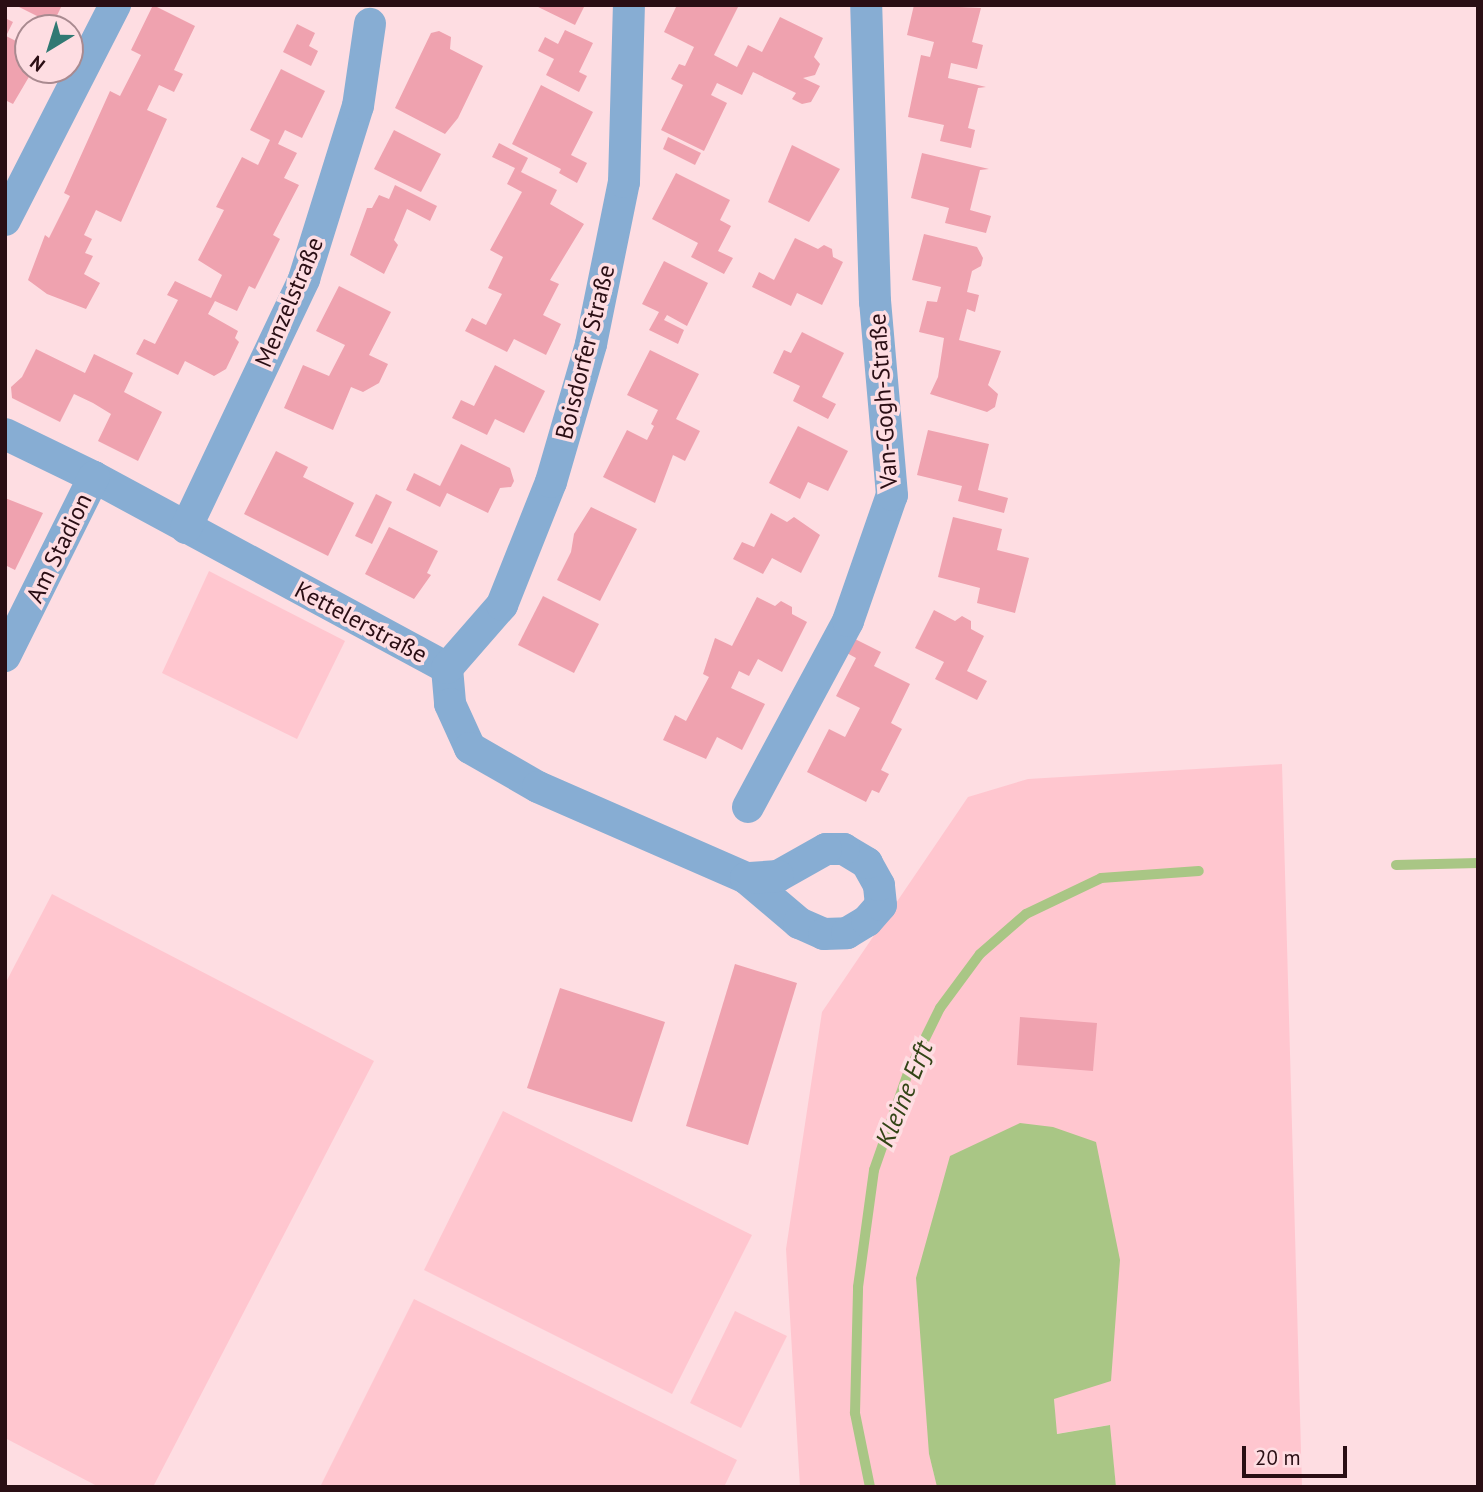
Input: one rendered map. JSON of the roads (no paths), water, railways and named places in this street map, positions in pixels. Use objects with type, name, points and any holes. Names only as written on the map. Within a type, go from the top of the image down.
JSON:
[{"type":"street","points":[[5,220],[116,5]]},
{"type":"street","name":"Boisdorfer Straße","points":[[447,668],[502,605],[551,482],[591,344],[624,181],[629,5]]},
{"type":"street","name":"Van-Gogh-Straße","points":[[748,807],[848,621],[892,495],[875,302],[866,128],[866,5]]},
{"type":"street","name":"Menzelstraße","points":[[186,528],[304,279],[358,106],[370,24]]},
{"type":"street","name":"Kettelerstraße","points":[[5,434],[94,477],[447,668],[450,704],[470,748],[538,787],[746,878]]},
{"type":"street","name":"Am Stadion","points":[[5,656],[94,477]]},
{"type":"waterway","name":"Kleine Erft","points":[[1396,865],[1478,863]]},
{"type":"waterway","name":"Kleine Erft","points":[[870,1487],[855,1413],[858,1287],[874,1170],[908,1073],[940,1008],[980,954],[1026,914],[1101,878],[1199,871]]}]
